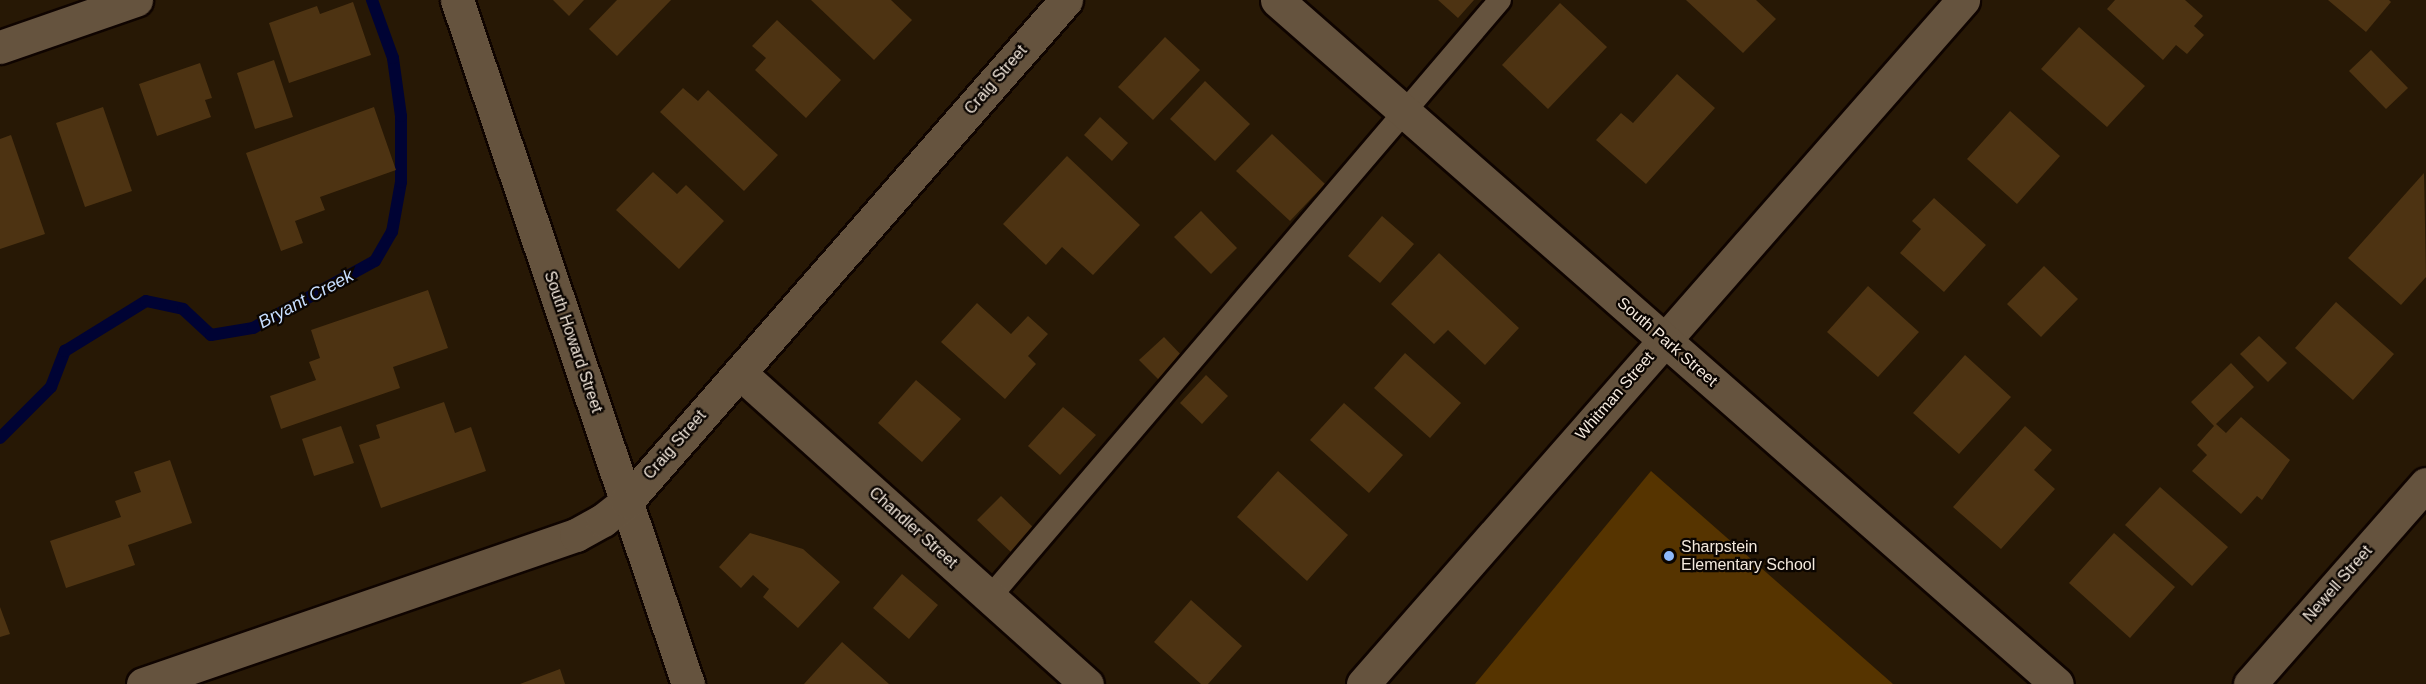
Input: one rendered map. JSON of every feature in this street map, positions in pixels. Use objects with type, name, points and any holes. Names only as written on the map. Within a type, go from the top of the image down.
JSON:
[{"type":"street","points":[[0,47],[136,0]]},
{"type":"street","name":"South Howard Street","points":[[458,0],[688,684]]},
{"type":"street","name":"Craig Street","points":[[143,684],[576,535],[627,501],[1066,0]]},
{"type":"street","name":"South Park Street","points":[[1277,0],[2057,684]]},
{"type":"street","name":"Whitman Street","points":[[1363,684],[1962,0]]},
{"type":"street","name":"Chandler Street","points":[[740,373],[1087,684]]},
{"type":"street","name":"Newell Street","points":[[2250,684],[2426,484]]},
{"type":"lane","points":[[990,597],[1403,110],[1500,0]]},
{"type":"shaded area","name":"Sharpstein Elementary School","points":[[1651,471],[1893,684],[1475,684]]},
{"type":"building","points":[[553,0],[584,0],[569,16]]},
{"type":"building","points":[[617,0],[671,0],[617,56],[589,29]]},
{"type":"building","points":[[811,0],[891,0],[912,20],[874,60]]},
{"type":"building","points":[[1438,0],[1474,0],[1458,18]]},
{"type":"building","points":[[1686,0],[1756,0],[1776,19],[1743,53]]},
{"type":"building","points":[[2115,0],[2185,0],[2203,16],[2194,26],[2204,35],[2187,54],[2176,45],[2163,60],[2107,9]]},
{"type":"building","points":[[2328,0],[2389,0],[2391,2],[2366,32]]},
{"type":"building","points":[[353,2],[371,55],[289,83],[269,23],[317,6],[320,14]]},
{"type":"building","points":[[1560,3],[1607,47],[1548,109],[1502,65]]},
{"type":"building","points":[[777,20],[841,80],[806,118],[755,70],[766,58],[752,46]]},
{"type":"building","points":[[2079,27],[2145,86],[2107,127],[2041,69]]},
{"type":"building","points":[[1165,37],[1200,70],[1153,120],[1118,87]]},
{"type":"building","points":[[2371,50],[2408,88],[2386,109],[2349,71]]},
{"type":"building","points":[[274,60],[293,117],[255,129],[237,73]]},
{"type":"building","points":[[200,63],[212,98],[205,100],[211,117],[157,136],[139,84]]},
{"type":"building","points":[[1677,74],[1715,108],[1646,184],[1596,140],[1621,113],[1633,123]]},
{"type":"building","points":[[1205,81],[1250,124],[1215,161],[1170,119]]},
{"type":"building","points":[[683,88],[698,101],[708,90],[778,155],[744,191],[660,112]]},
{"type":"building","points":[[103,107],[132,191],[85,207],[56,123]]},
{"type":"building","points":[[374,107],[396,170],[320,197],[325,210],[295,221],[303,243],[281,251],[246,153]]},
{"type":"building","points":[[2010,111],[2060,156],[2017,204],[1967,159]]},
{"type":"building","points":[[1100,117],[1128,143],[1112,161],[1084,135]]},
{"type":"building","points":[[1272,134],[1325,184],[1290,221],[1236,171]]},
{"type":"building","points":[[11,135],[45,234],[0,249],[0,139]]},
{"type":"building","points":[[1067,156],[1140,225],[1093,275],[1062,247],[1046,265],[1003,224]]},
{"type":"building","points":[[653,172],[677,194],[686,185],[724,221],[679,269],[616,210]]},
{"type":"building","points":[[2424,173],[2426,277],[2401,305],[2348,258]]},
{"type":"building","points":[[1934,198],[1986,245],[1944,292],[1900,253],[1921,229],[1912,221]]},
{"type":"building","points":[[1201,211],[1237,248],[1211,274],[1174,237]]},
{"type":"building","points":[[1382,216],[1414,244],[1380,283],[1348,256]]},
{"type":"building","points":[[1439,253],[1519,328],[1485,365],[1448,330],[1434,344],[1391,304]]},
{"type":"building","points":[[2044,266],[2078,299],[2041,337],[2007,304]]},
{"type":"building","points":[[1868,286],[1919,332],[1878,377],[1827,332]]},
{"type":"building","points":[[428,290],[448,348],[393,367],[400,388],[281,429],[270,396],[316,380],[309,362],[320,358],[311,330]]},
{"type":"building","points":[[2336,302],[2394,354],[2353,400],[2295,348]]},
{"type":"building","points":[[977,303],[1011,334],[1028,316],[1048,334],[1028,356],[1036,364],[1005,399],[941,342]]},
{"type":"building","points":[[2259,336],[2287,363],[2268,382],[2240,354]]},
{"type":"building","points":[[1164,337],[1187,361],[1163,384],[1139,360]]},
{"type":"building","points":[[1405,353],[1461,403],[1430,438],[1374,388]]},
{"type":"building","points":[[1965,355],[2011,397],[1959,454],[1913,413]]},
{"type":"building","points":[[2231,363],[2254,387],[2216,424],[2226,433],[2241,417],[2290,460],[2262,500],[2257,496],[2241,514],[2192,471],[2207,455],[2197,445],[2214,426],[2191,402]]},
{"type":"building","points":[[1206,375],[1228,396],[1202,424],[1180,403]]},
{"type":"building","points":[[916,380],[961,419],[922,462],[878,423]]},
{"type":"building","points":[[444,402],[455,433],[471,427],[486,471],[381,508],[359,445],[380,438],[376,425]]},
{"type":"building","points":[[1344,403],[1403,455],[1369,493],[1310,440]]},
{"type":"building","points":[[1063,407],[1096,435],[1060,475],[1028,446]]},
{"type":"building","points":[[341,426],[354,463],[314,476],[302,439]]},
{"type":"building","points":[[2025,426],[2052,450],[2034,470],[2055,489],[2001,549],[1953,507]]},
{"type":"building","points":[[170,460],[192,523],[128,545],[135,565],[66,588],[50,541],[121,517],[115,501],[141,492],[134,472]]},
{"type":"building","points":[[1278,471],[1348,535],[1307,581],[1237,517]]},
{"type":"building","points":[[2160,487],[2228,547],[2192,586],[2125,525]]},
{"type":"building","points":[[1001,496],[1039,533],[1015,556],[977,520]]},
{"type":"building","points":[[750,533],[803,549],[840,582],[798,628],[763,597],[769,589],[753,575],[741,588],[719,567]]},
{"type":"building","points":[[2114,533],[2175,587],[2130,638],[2069,583]]},
{"type":"building","points":[[902,574],[938,605],[909,639],[873,608]]},
{"type":"building","points":[[1191,600],[1242,646],[1208,684],[1201,684],[1154,642]]},
{"type":"building","points":[[0,607],[10,634],[0,637]]},
{"type":"building","points":[[842,642],[889,684],[804,684]]},
{"type":"building","points":[[560,669],[565,684],[520,684]]},
{"type":"waterway","name":"Bryant Creek","points":[[0,438],[51,387],[65,351],[146,301],[183,309],[211,335],[253,328],[375,261],[392,232],[401,182],[401,116],[393,58],[372,0]]},
{"type":"place","name":"Sharpstein Elementary School","points":[[1669,556]]}]
